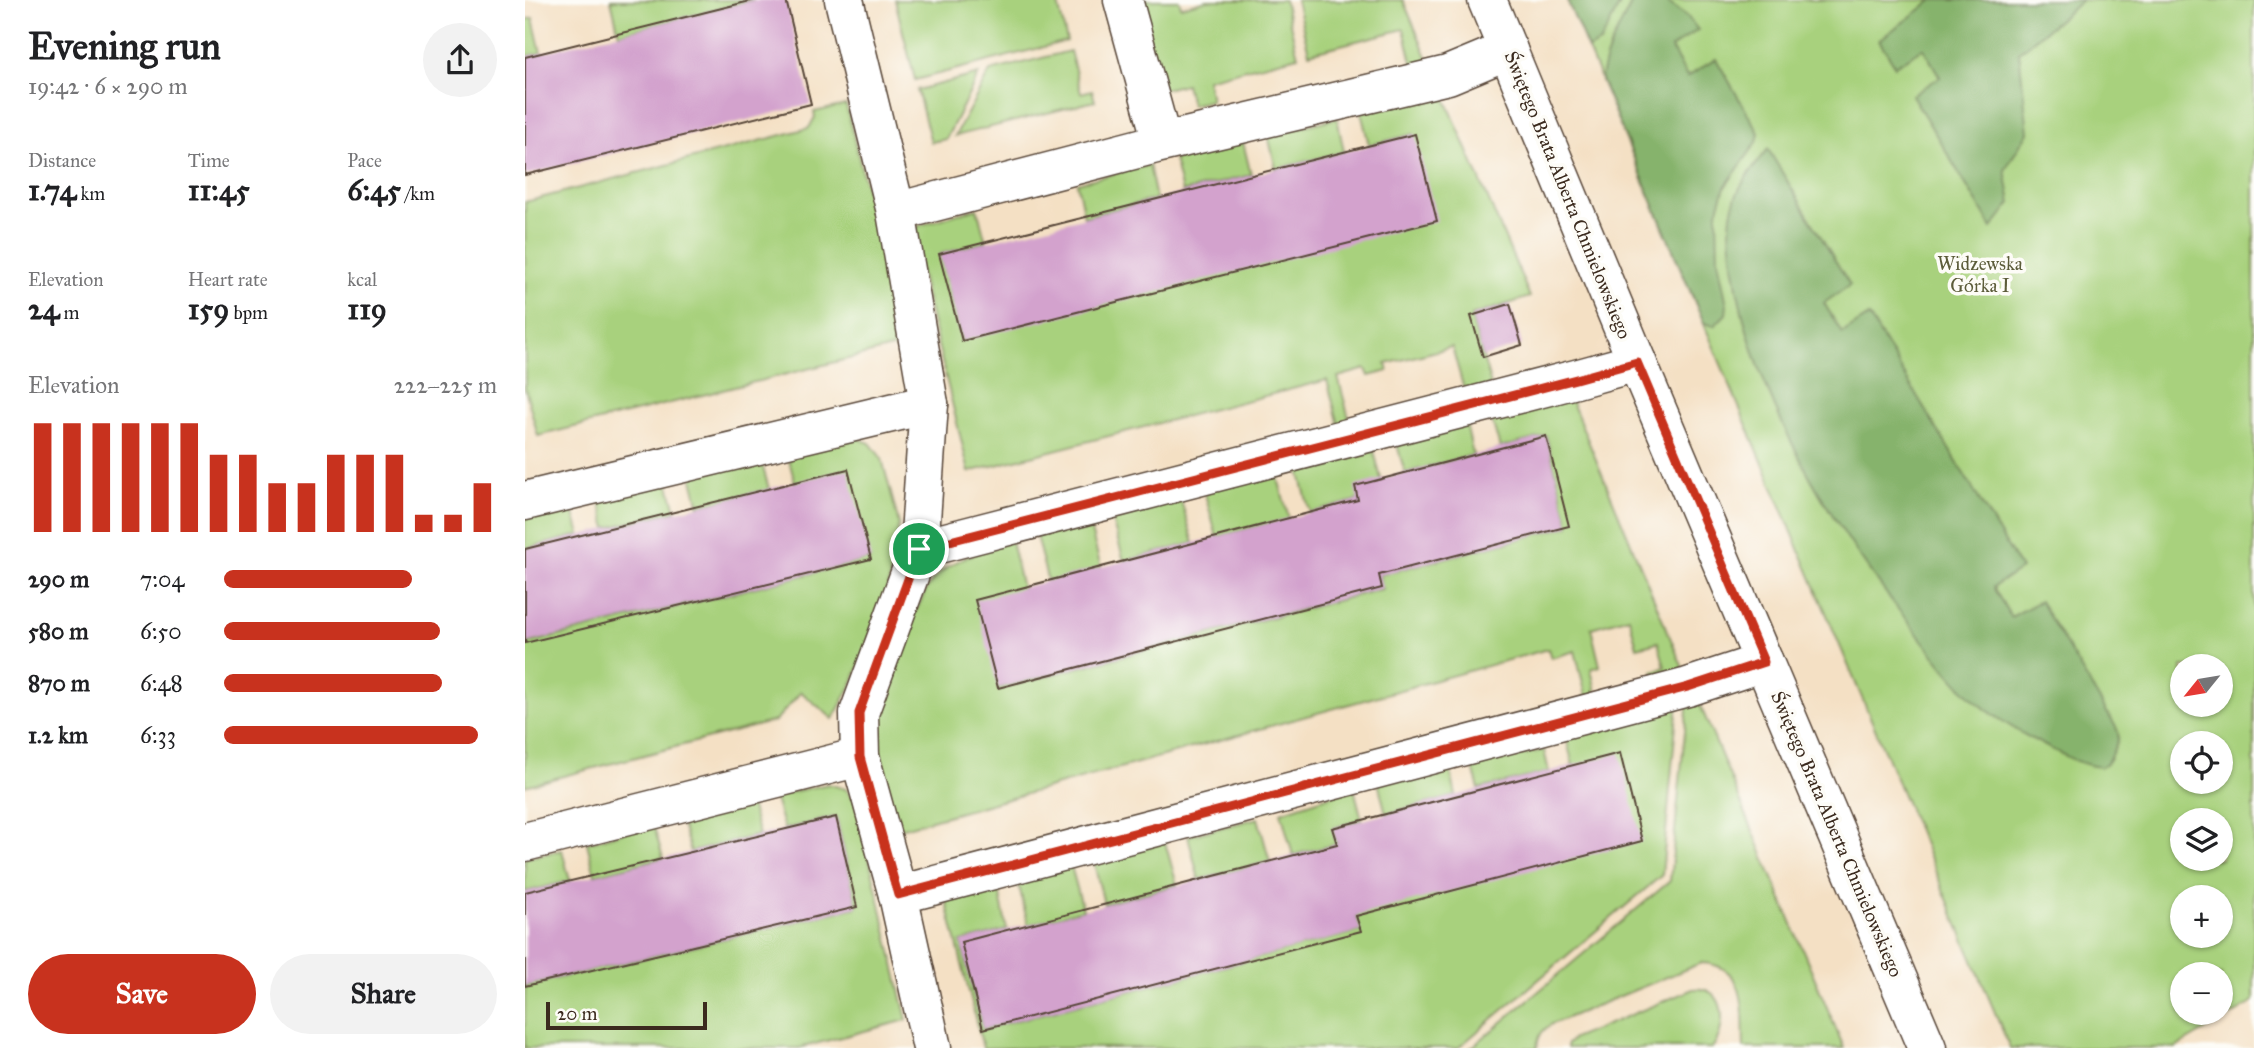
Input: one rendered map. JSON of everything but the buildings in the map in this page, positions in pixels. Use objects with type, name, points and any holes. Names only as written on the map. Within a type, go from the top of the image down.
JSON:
[{"type":"street","points":[[844,0],[896,212],[929,404],[919,549],[859,713],[860,757],[898,895],[932,1048]]},
{"type":"street","points":[[1123,0],[1162,142]]},
{"type":"street","name":"Świętego Brata Alberta Chmielowskiego","points":[[1487,0],[1927,1048]]},
{"type":"street","points":[[896,212],[1162,142],[1448,75],[1508,50]]},
{"type":"street","points":[[919,549],[1637,362]]},
{"type":"street","points":[[525,501],[929,404]]},
{"type":"street","points":[[898,895],[1696,685],[1764,662]]},
{"type":"street","points":[[525,842],[860,757]]},
{"type":"green space","points":[[611,0],[754,0],[619,34]]},
{"type":"green space","points":[[895,0],[1057,0],[1067,41],[915,80]]},
{"type":"green space","points":[[1139,0],[1179,0],[1181,7],[1207,0],[1284,0],[1298,56],[1207,79],[1211,100],[1191,105],[1186,84],[1160,90]]},
{"type":"green space","points":[[1296,0],[1403,0],[1431,66],[1414,70],[1404,29],[1309,53]]},
{"type":"green space","name":"Widzewska Górka I","points":[[1567,0],[2254,0],[2254,1002],[2233,1014],[2233,962],[2170,962],[2170,1025],[2214,1025],[2175,1048],[2010,1048]]},
{"type":"green space","points":[[1567,0],[1622,0],[1600,43],[1588,49]]},
{"type":"green space","points":[[1633,0],[1664,0],[1687,16],[1698,30],[1671,48],[1687,77],[1716,59],[1759,133],[1757,142],[1725,187],[1717,212],[1718,260],[1727,305],[1726,314],[1714,326],[1704,323],[1601,80],[1609,49]]},
{"type":"green space","points":[[1933,0],[2083,0],[2019,52],[2028,132],[2005,170],[2011,203],[1992,228],[1912,95],[1940,77],[1923,48],[1895,66],[1879,40]]},
{"type":"green space","points":[[533,18],[541,53],[525,57],[525,20]]},
{"type":"green space","points":[[1070,51],[1081,93],[1092,90],[1095,101],[955,136],[990,71]]},
{"type":"green space","points":[[979,74],[946,139],[931,142],[917,90]]},
{"type":"green space","points":[[1443,93],[1530,297],[1471,316],[1491,385],[1465,393],[1452,347],[1386,364],[1388,371],[1369,376],[1366,369],[1338,377],[1350,422],[1339,425],[1327,380],[969,472],[913,243],[918,226],[977,208],[986,242],[940,254],[962,341],[1415,134],[1369,145],[1361,112]]},
{"type":"green space","points":[[846,105],[904,345],[538,436],[525,388],[525,202],[809,128],[815,117],[814,112]]},
{"type":"green space","points":[[1337,118],[1344,152],[1276,169],[1268,135]]},
{"type":"green space","points":[[1243,142],[1251,175],[1182,192],[1174,159]]},
{"type":"green space","points":[[1768,149],[1850,285],[1824,303],[1842,333],[1869,316],[2021,569],[1993,587],[2011,617],[2040,601],[2117,729],[2117,741],[2103,766],[2092,766],[2078,761],[2009,726],[1961,687],[1879,584],[1824,501],[1799,457],[1758,364],[1743,317],[1731,245],[1732,210],[1737,195]]},
{"type":"green space","points":[[1149,165],[1156,199],[1084,217],[1077,183]]},
{"type":"green space","points":[[1569,395],[1685,673],[1656,681],[1653,671],[1665,667],[1658,642],[1637,647],[1629,617],[1591,628],[1600,666],[1591,669],[1597,697],[1587,699],[1575,651],[1551,658],[1548,649],[896,830],[878,750],[877,717],[882,688],[927,588],[954,563],[1011,541],[1022,588],[999,688],[1382,589],[1379,575],[1569,526],[1546,436],[1500,448],[1491,417]]},
{"type":"green space","points":[[1466,424],[1473,455],[1405,473],[1396,441]]},
{"type":"green space","points":[[852,436],[870,443],[882,459],[899,524],[887,593],[853,682],[833,719],[801,692],[775,721],[525,786],[525,644],[870,559],[795,482],[786,450]]},
{"type":"green space","points":[[1373,447],[1381,479],[1358,500],[1310,513],[1298,466]]},
{"type":"green space","points":[[760,457],[769,489],[699,506],[691,475]]},
{"type":"green space","points":[[1276,471],[1289,519],[1217,537],[1204,491]]},
{"type":"green space","points":[[668,481],[676,511],[607,528],[599,498]]},
{"type":"green space","points":[[1180,498],[1194,543],[1124,561],[1111,517]]},
{"type":"green space","points":[[572,506],[580,535],[525,549],[525,516]]},
{"type":"green space","points":[[1089,523],[1101,568],[1048,582],[1036,536]]},
{"type":"green space","points":[[1698,700],[1844,1048],[1744,1048],[1742,1006],[1736,982],[1728,972],[1717,966],[1701,963],[1552,1024],[1541,1034],[1537,1048],[1471,1048],[1670,881],[1688,701]]},
{"type":"green space","points":[[1678,702],[1662,875],[1458,1048],[983,1048],[945,896],[992,885],[999,890],[1007,930],[961,942],[983,1029],[1360,931],[1356,916],[1573,765],[1565,734]]},
{"type":"green space","points":[[1516,746],[1519,756],[1544,750],[1549,772],[1479,789],[1470,757]]},
{"type":"green space","points":[[1449,763],[1456,796],[1386,814],[1378,782]]},
{"type":"green space","points":[[828,784],[846,789],[856,802],[907,1020],[799,1048],[525,1048],[525,986],[857,907],[836,817],[784,829],[774,796]]},
{"type":"green space","points":[[1354,788],[1362,820],[1333,828],[1337,844],[1293,855],[1281,812]]},
{"type":"green space","points":[[750,805],[759,835],[691,852],[681,822]]},
{"type":"green space","points":[[1258,818],[1270,862],[1199,880],[1188,836]]},
{"type":"green space","points":[[653,823],[663,858],[595,875],[587,843]]},
{"type":"green space","points":[[1165,842],[1177,885],[1104,904],[1094,863]]},
{"type":"green space","points":[[562,850],[570,881],[525,892],[525,858]]},
{"type":"green space","points":[[1071,866],[1083,910],[1028,925],[1018,882]]},
{"type":"green space","points":[[1693,989],[1713,994],[1721,1010],[1721,1030],[1712,1048],[1567,1048],[1567,1044],[1573,1039]]},
{"type":"route","points":[[1637,362],[1764,662],[1705,683],[898,895],[860,757],[859,713],[919,549],[1637,362]]}]
